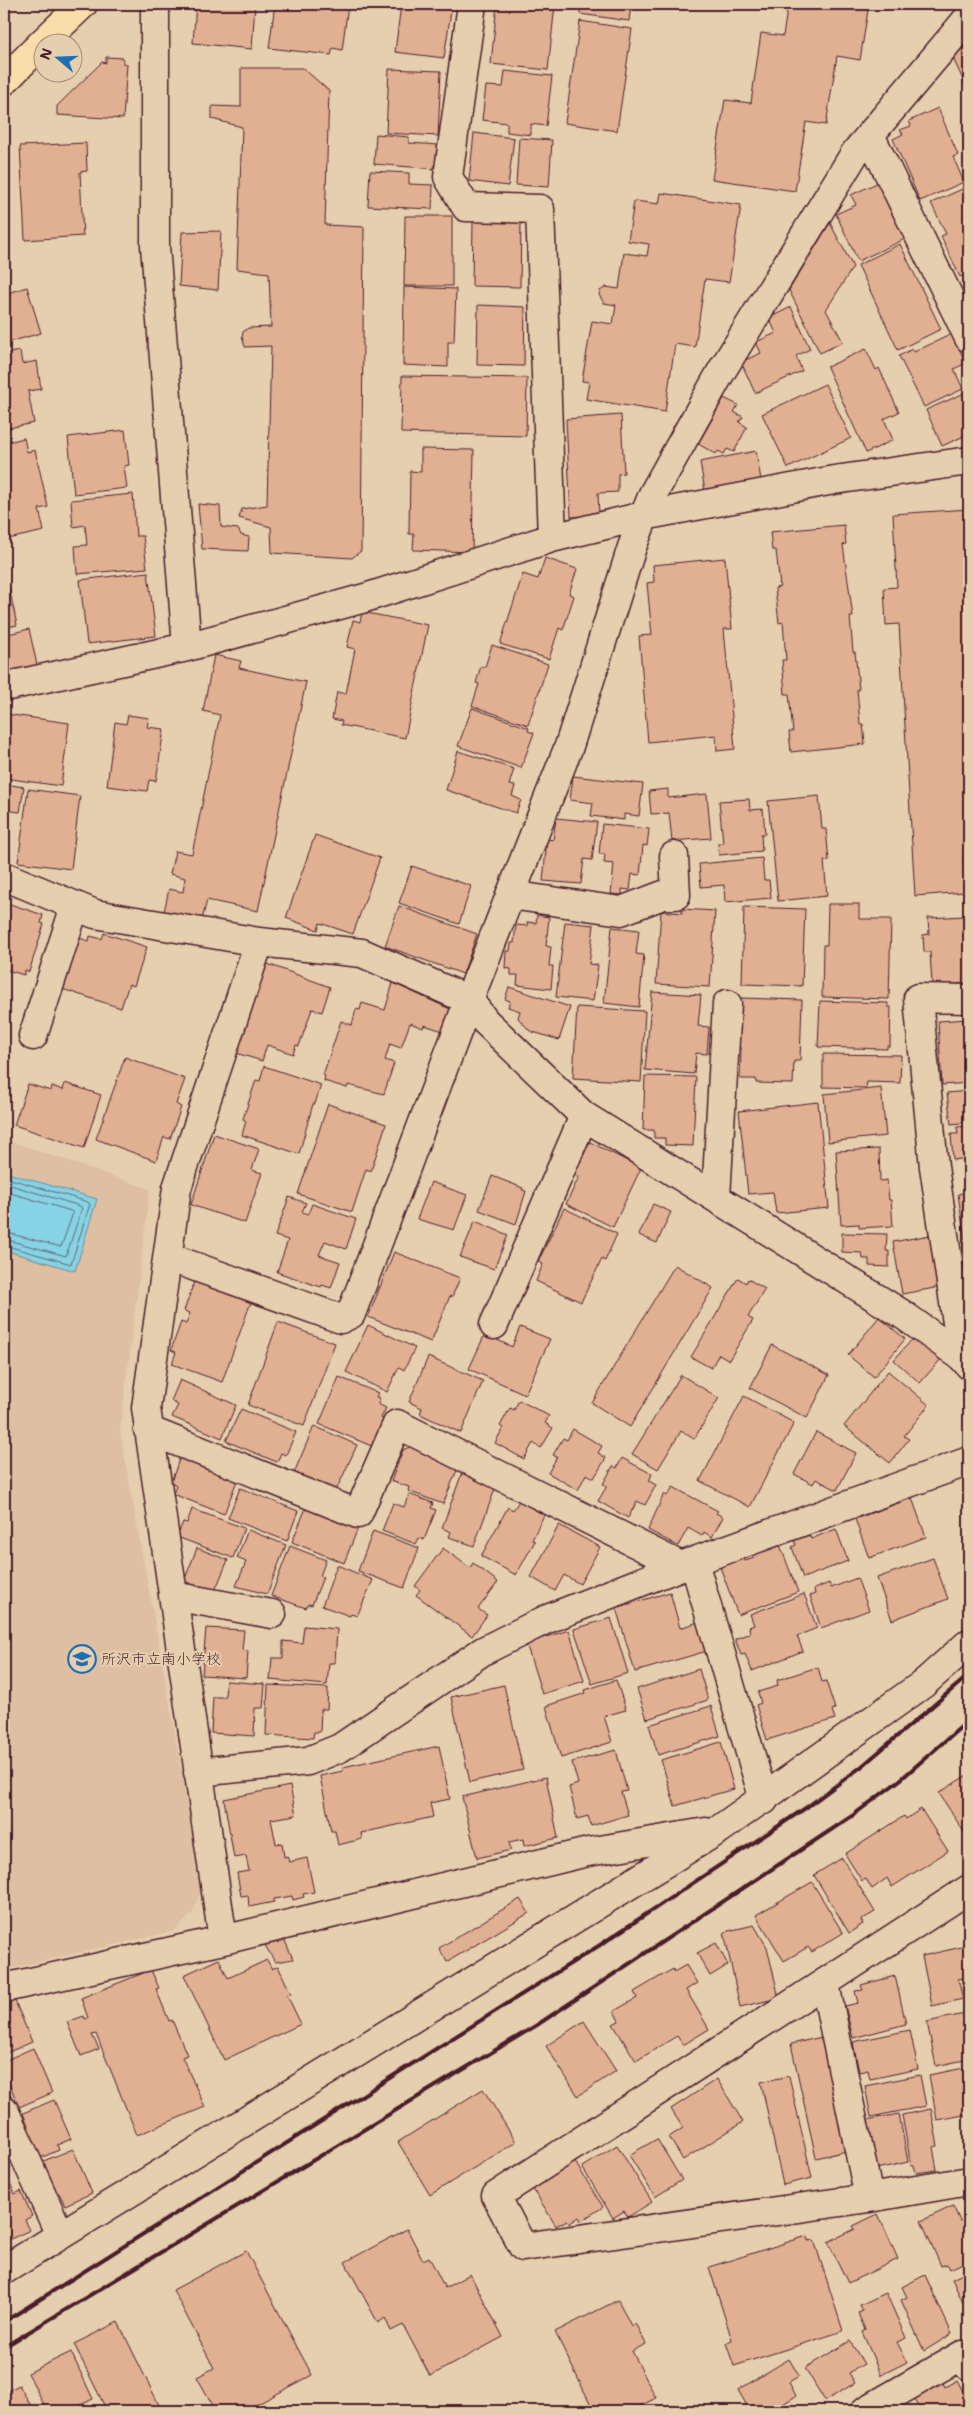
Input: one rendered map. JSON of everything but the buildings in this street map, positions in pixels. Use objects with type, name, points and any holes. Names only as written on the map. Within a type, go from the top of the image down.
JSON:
[{"type":"main road","points":[[54,32],[83,4]]},
{"type":"main road","points":[[4,81],[32,54]]},
{"type":"street","points":[[156,4],[155,246],[187,647]]},
{"type":"street","points":[[472,4],[448,177],[466,207],[540,209],[552,538]]},
{"type":"street","points":[[168,1257],[341,1319],[351,1314],[469,1000],[569,746],[643,516],[653,494],[720,372],[856,153],[969,17]]},
{"type":"street","points":[[870,135],[969,338]]},
{"type":"street","points":[[4,687],[187,647],[365,598],[552,538],[643,516],[834,480],[969,461]]},
{"type":"street","points":[[510,895],[621,911],[663,895],[676,895],[674,856]]},
{"type":"street","points":[[4,876],[95,914],[259,942],[362,953],[469,1000],[485,1021],[584,1116],[902,1314],[966,1361]]},
{"type":"street","points":[[32,1036],[75,906]]},
{"type":"street","points":[[223,1940],[146,1408],[177,1188],[259,942]]},
{"type":"street","points":[[966,1361],[934,1167],[918,998],[969,999]]},
{"type":"street","points":[[716,1197],[727,1004]]},
{"type":"street","points":[[494,1325],[584,1116]]},
{"type":"street","points":[[148,1430],[358,1514],[397,1424],[688,1564],[764,1800]]},
{"type":"street","points":[[198,1772],[308,1761],[340,1748],[483,1651],[545,1620],[688,1564],[969,1461]]},
{"type":"street","points":[[173,1596],[272,1614]]},
{"type":"street","points":[[4,2270],[720,1829],[764,1800],[923,1684],[969,1643]]},
{"type":"street","points":[[4,1988],[223,1940],[588,1852],[720,1829]]},
{"type":"street","points":[[969,1889],[496,2196],[523,2247],[869,2198],[969,2181]]},
{"type":"street","points":[[825,1984],[869,2198]]},
{"type":"street","points":[[4,2110],[60,2235]]},
{"type":"street","points":[[865,2411],[962,2355],[969,2367]]},
{"type":"shaded area","name":"所沢市立南小学校","points":[[4,1139],[150,1189],[120,1432],[203,1886],[192,1914],[174,1931],[4,1970]]},
{"type":"water","points":[[4,1172],[97,1199],[75,1271],[4,1250]]},
{"type":"railway","points":[[4,2322],[600,1945],[807,1807],[861,1767],[969,1675]]},
{"type":"railway","points":[[4,2347],[537,2025],[852,1816],[900,1780],[969,1720]]},
{"type":"place","name":"所沢市立南小学校","points":[[82,1659]]}]
